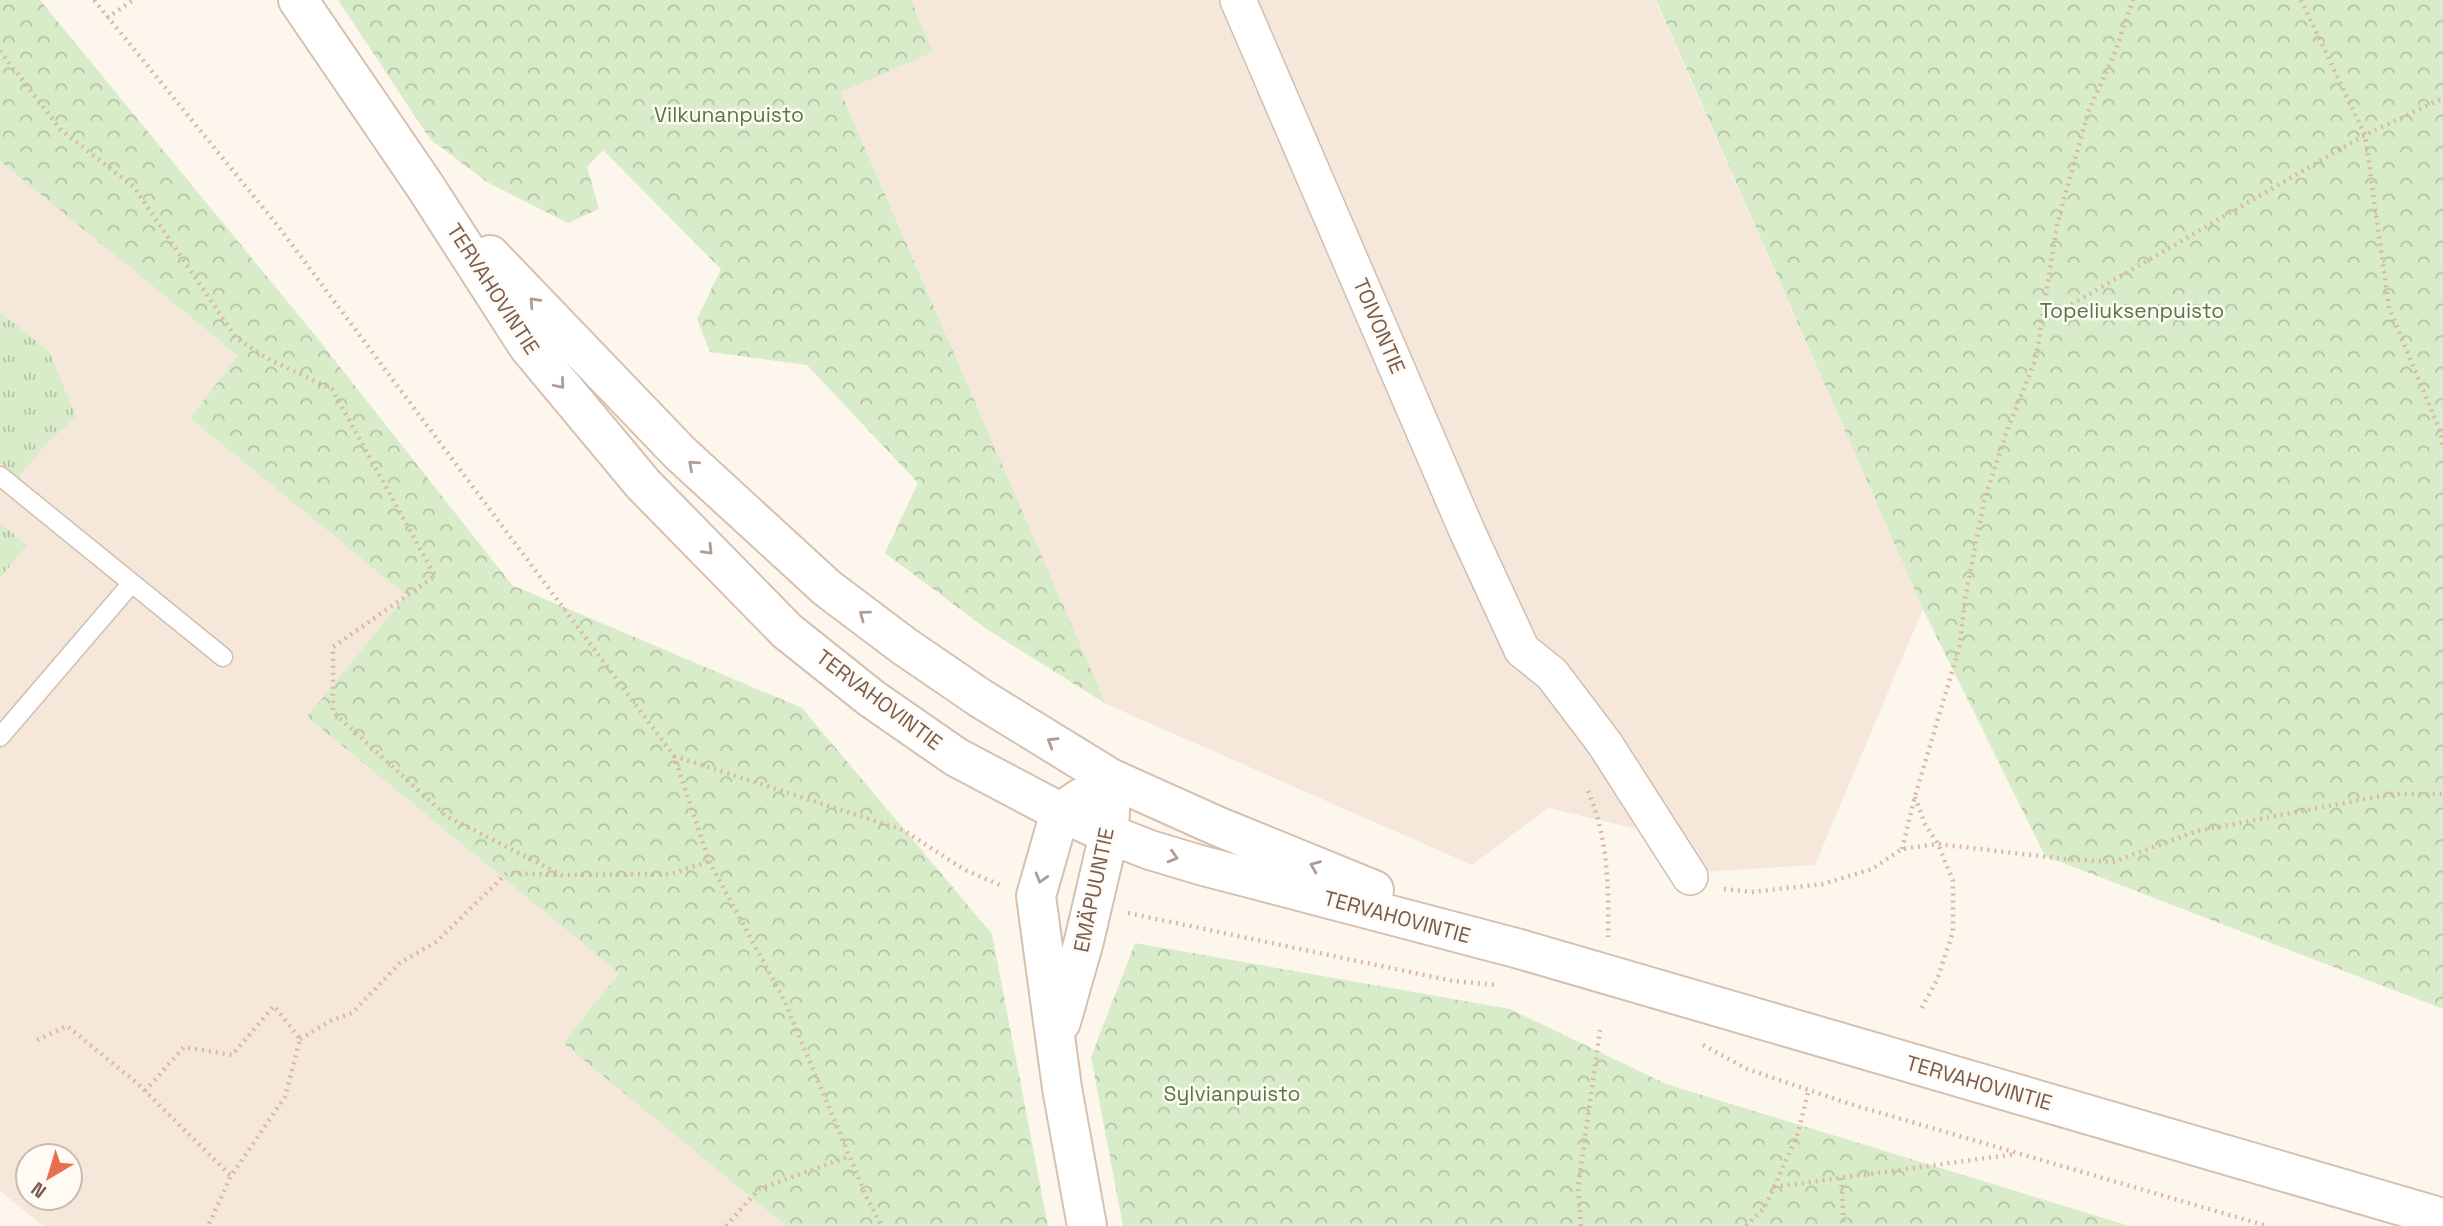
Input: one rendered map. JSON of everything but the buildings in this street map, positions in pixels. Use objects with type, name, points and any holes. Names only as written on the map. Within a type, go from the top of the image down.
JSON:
[{"type":"main road","name":"TERVAHOVINTIE","points":[[298,0],[425,186],[528,346],[643,484],[787,631],[872,698],[956,757],[1060,812],[1109,834],[1200,866],[1516,948],[2443,1218]]},
{"type":"main road","name":"TERVAHOVINTIE","points":[[425,186],[680,453],[827,588],[904,646],[979,698],[1110,778],[1217,826],[1516,948]]},
{"type":"main road","name":"EMÄPUUNTIE","points":[[1087,1226],[1062,1088],[1037,896],[1060,812],[1110,778]]},
{"type":"main road","name":"EMÄPUUNTIE","points":[[1057,1038],[1084,941],[1109,834],[1110,778]]},
{"type":"street","name":"TOIVONTIE","points":[[1238,0],[1461,519],[1522,650],[1552,674],[1605,744],[1690,877]]},
{"type":"lane","points":[[0,476],[223,657]]},
{"type":"lane","points":[[0,737],[131,584]]},
{"type":"path","points":[[94,0],[278,226],[674,756],[709,861],[783,1000],[882,1226]]},
{"type":"path","points":[[107,18],[133,0]]},
{"type":"path","points":[[1902,849],[1914,796],[1961,645],[1965,599],[1984,501],[2007,431],[2036,358],[2057,225],[2088,112],[2114,55],[2133,0]]},
{"type":"path","points":[[2301,0],[2365,135],[2389,308],[2441,433],[2443,449]]},
{"type":"path","points":[[0,51],[61,130],[134,187],[236,338],[270,360],[332,389],[435,576],[333,647],[333,712],[446,816],[562,875]]},
{"type":"path","points":[[2041,322],[2365,135],[2443,98]]},
{"type":"path","points":[[674,756],[903,830],[965,870],[1004,886]]},
{"type":"path","points":[[1586,784],[1606,854],[1609,893],[1608,941]]},
{"type":"path","points":[[1690,877],[1718,888],[1751,891],[1822,884],[1872,869],[1902,849],[1938,844],[2113,862],[2197,831],[2391,794],[2443,794]]},
{"type":"path","points":[[1914,796],[1953,881],[1953,932],[1937,980],[1921,1009]]},
{"type":"path","points":[[208,1226],[231,1176],[285,1097],[300,1039],[332,1020],[352,1013],[401,962],[436,942],[507,873],[672,874],[709,861]]},
{"type":"path","points":[[1127,913],[1454,981],[1502,986]]},
{"type":"path","points":[[145,1091],[184,1047],[232,1055],[274,1006],[300,1039]]},
{"type":"path","points":[[37,1040],[66,1026],[145,1091],[231,1176]]},
{"type":"path","points":[[1581,1226],[1578,1188],[1600,1030]]},
{"type":"path","points":[[1701,1044],[1747,1069],[1850,1104],[2267,1226]]},
{"type":"path","points":[[1746,1226],[1765,1207],[1797,1136],[1809,1089]]},
{"type":"path","points":[[1774,1187],[2019,1153]]},
{"type":"path","points":[[726,1226],[759,1189],[850,1156]]},
{"type":"path","points":[[1841,1178],[1844,1226]]},
{"type":"shaded area","points":[[911,0],[1655,0],[1923,609],[1815,865],[1705,872],[1690,841],[1548,808],[1472,865],[1106,704],[841,91],[933,52]]},
{"type":"shaded area","points":[[0,161],[239,357],[190,418],[406,595],[307,717],[619,973],[563,1043],[786,1226],[43,1226],[26,1212],[84,1212],[84,1142],[14,1142],[14,1202],[0,1191]]},
{"type":"green space","points":[[0,0],[40,0],[314,334],[512,585],[802,708],[992,934],[1048,1226],[786,1226],[563,1043],[619,973],[307,717],[406,595],[190,418],[238,356],[0,161]]},
{"type":"green space","name":"Vilkunanpuisto","points":[[338,0],[911,0],[933,52],[841,92],[1106,704],[988,630],[885,553],[918,483],[807,365],[710,352],[697,319],[721,269],[603,150],[587,167],[599,209],[568,223],[487,182],[430,139]]},
{"type":"green space","name":"Topeliuksenpuisto","points":[[1656,0],[2443,0],[2443,1009],[2045,856],[1923,609]]},
{"type":"green space","points":[[0,312],[49,351],[76,417],[46,444],[18,478],[0,463]]},
{"type":"green space","points":[[0,523],[27,545],[0,578]]},
{"type":"green space","name":"Sylvianpuisto","points":[[1135,943],[1510,1009],[1666,1084],[2129,1226],[1123,1226],[1091,1057]]}]
